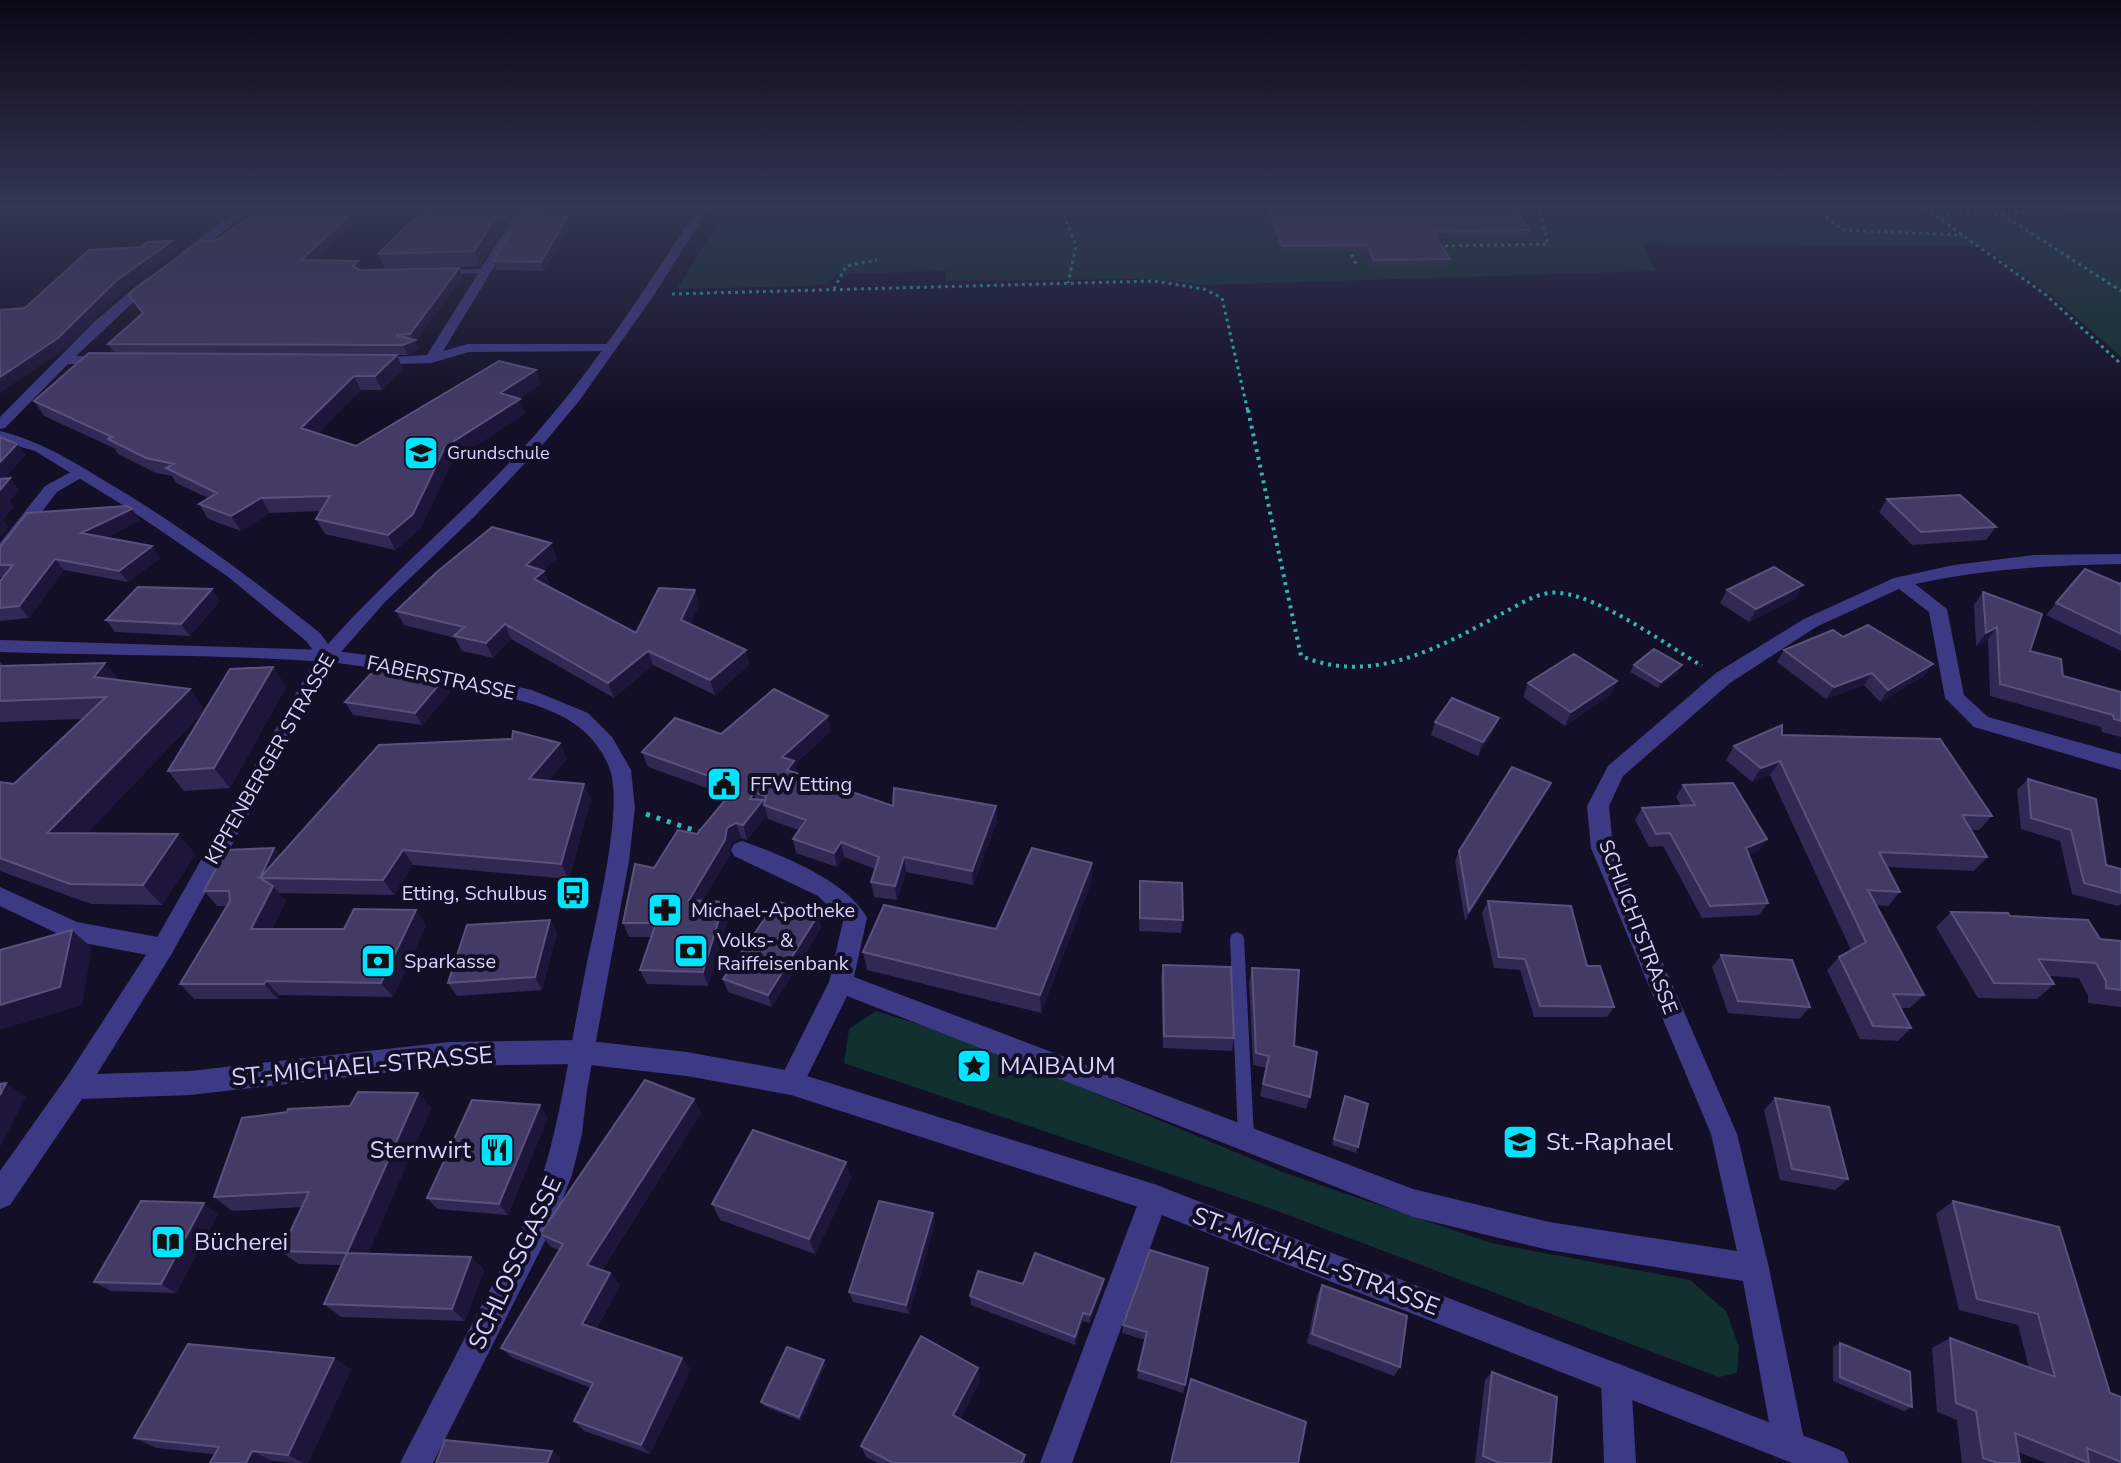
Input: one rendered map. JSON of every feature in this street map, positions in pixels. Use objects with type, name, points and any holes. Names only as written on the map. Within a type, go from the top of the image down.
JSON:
[{"type":"street","points":[[0,425],[130,296],[157,276]]},
{"type":"street","points":[[431,359],[480,276]]},
{"type":"street","name":"KIPFENBERGER STRASSE","points":[[0,1195],[75,1087],[163,948],[327,656],[379,598],[529,452],[574,398],[659,276]]},
{"type":"street","points":[[362,362],[431,359],[468,348],[608,348]]},
{"type":"street","points":[[64,360],[127,361]]},
{"type":"street","points":[[0,436],[40,448],[233,572],[313,637],[327,656]]},
{"type":"street","points":[[0,554],[51,489],[80,472]]},
{"type":"street","name":"SCHLICHTSTRASSE","points":[[1789,1444],[1755,1268],[1724,1134],[1602,848],[1598,806],[1615,771],[1723,678],[1810,623],[1900,582],[1954,570],[2034,560],[2121,559]]},
{"type":"street","points":[[1900,582],[1938,609],[1955,698],[1981,722],[2121,762]]},
{"type":"street","name":"FABERSTRASSE","points":[[0,646],[327,656],[383,663],[532,697],[581,718],[605,742],[621,770],[624,808],[618,861],[581,1052]]},
{"type":"street","points":[[742,850],[826,889],[855,918],[841,983],[791,1083]]},
{"type":"street","points":[[0,896],[73,931],[163,948]]},
{"type":"street","points":[[841,983],[1413,1203],[1549,1236],[1755,1268]]},
{"type":"street","name":"ST.-MICHAEL-STRASSE","points":[[75,1087],[190,1083],[449,1054],[581,1052],[687,1064],[791,1083],[1154,1198],[1833,1463]]},
{"type":"street","name":"SCHLOSSGASSE","points":[[416,1463],[539,1223],[558,1175],[569,1134],[581,1052]]},
{"type":"street","points":[[1056,1463],[1154,1198]]},
{"type":"street","points":[[1616,1378],[1620,1463]]},
{"type":"lane","points":[[1237,938],[1246,1138]]},
{"type":"path","points":[[834,289],[841,276]]},
{"type":"path","points":[[1068,283],[1069,276]]},
{"type":"path","points":[[2020,276],[2046,295],[2121,364]]},
{"type":"path","points":[[2098,276],[2121,291]]},
{"type":"path","points":[[647,295],[1154,281],[1204,289],[1222,298],[1301,656],[1317,666],[1341,669],[1386,664],[1470,629],[1533,598],[1558,591],[1622,620],[1723,678]]},
{"type":"path","points":[[624,808],[690,828],[742,850]]},
{"type":"green space","points":[[685,276],[834,276],[826,284],[806,286],[677,289]]},
{"type":"green space","points":[[945,276],[1486,276],[1205,285],[1149,279],[945,281]]},
{"type":"green space","points":[[2025,276],[2121,276],[2121,357],[2051,295]]},
{"type":"green space","points":[[876,1011],[966,1039],[1285,1173],[1491,1243],[1690,1280],[1726,1311],[1739,1347],[1737,1373],[1719,1377],[1264,1206],[844,1063],[849,1029]]},
{"type":"building","points":[[60,276],[122,276],[58,338],[0,377],[0,310],[25,308]]},
{"type":"building","points":[[152,276],[453,276],[410,334],[396,335],[415,340],[403,345],[108,344],[143,313],[129,295]]},
{"type":"building","points":[[89,353],[397,355],[375,376],[354,376],[301,428],[356,446],[499,361],[536,370],[500,393],[520,399],[445,447],[413,514],[388,535],[316,519],[330,496],[261,498],[231,516],[199,504],[217,493],[166,468],[174,464],[146,458],[108,439],[112,437],[34,401]]},
{"type":"building","points":[[0,437],[17,444],[0,462]]},
{"type":"building","points":[[10,478],[0,490],[0,479]]},
{"type":"building","points":[[1960,495],[1996,527],[1921,532],[1887,499]]},
{"type":"building","points":[[127,506],[132,509],[81,533],[152,546],[119,571],[55,559],[19,606],[0,608],[0,581],[13,565],[0,565],[0,547],[27,513]]},
{"type":"building","points":[[492,527],[551,543],[526,565],[544,571],[534,579],[636,633],[659,588],[695,590],[681,620],[746,650],[710,680],[648,651],[608,683],[505,624],[486,643],[454,636],[464,627],[396,611],[438,571]]},
{"type":"building","points":[[1774,567],[1803,585],[1756,609],[1727,590]]},
{"type":"building","points":[[2085,569],[2121,583],[2121,634],[2056,603]]},
{"type":"building","points":[[138,587],[212,589],[181,624],[106,620]]},
{"type":"building","points":[[1983,592],[2042,614],[2030,651],[2061,659],[2063,676],[2121,692],[2121,721],[2114,719],[2113,715],[2000,684],[1997,627],[1986,633]]},
{"type":"building","points":[[1868,625],[1933,664],[1888,690],[1872,673],[1834,687],[1784,650],[1833,630],[1843,637]]},
{"type":"building","points":[[1654,649],[1682,665],[1661,682],[1634,665]]},
{"type":"building","points":[[1574,654],[1617,681],[1571,712],[1528,683]]},
{"type":"building","points":[[105,663],[94,677],[190,689],[47,833],[178,834],[143,885],[70,884],[0,858],[0,782],[14,784],[106,697],[0,701],[0,666]]},
{"type":"building","points":[[273,667],[214,768],[168,771],[230,669]]},
{"type":"building","points":[[376,668],[443,680],[415,713],[345,702]]},
{"type":"building","points":[[774,689],[828,716],[782,757],[794,761],[787,770],[893,806],[894,788],[996,806],[972,871],[904,857],[895,886],[871,882],[879,857],[841,842],[834,853],[793,839],[806,820],[764,805],[766,796],[754,792],[750,799],[763,800],[743,825],[736,823],[727,828],[725,840],[689,900],[724,902],[703,972],[640,970],[656,923],[623,923],[635,864],[654,868],[678,830],[697,834],[737,786],[642,752],[675,718],[721,734]]},
{"type":"building","points":[[1452,698],[1499,718],[1483,742],[1435,722]]},
{"type":"building","points":[[1782,725],[1782,735],[1940,739],[1992,816],[1962,815],[1987,857],[1879,852],[1900,892],[1868,890],[1924,995],[1893,994],[1911,1028],[1873,1026],[1839,957],[1866,942],[1780,761],[1761,768],[1734,746]]},
{"type":"building","points":[[513,731],[560,743],[529,779],[584,784],[561,864],[403,850],[383,880],[260,878],[379,745],[512,739]]},
{"type":"building","points":[[1512,767],[1551,783],[1469,911],[1459,851]]},
{"type":"building","points":[[2028,779],[2096,799],[2106,865],[2121,869],[2121,893],[2084,883],[2071,830],[2031,818]]},
{"type":"building","points":[[1733,783],[1767,839],[1746,848],[1768,903],[1710,906],[1670,833],[1656,834],[1642,808],[1695,805],[1683,785]]},
{"type":"building","points":[[274,848],[260,878],[273,886],[251,929],[344,929],[354,909],[416,910],[381,983],[266,981],[264,984],[180,984],[230,901],[229,891],[204,891],[226,850]]},
{"type":"building","points":[[1032,848],[1092,863],[1040,995],[863,952],[884,905],[996,929]]},
{"type":"building","points":[[1140,881],[1182,883],[1183,920],[1140,918]]},
{"type":"building","points":[[777,901],[818,915],[768,995],[723,979]]},
{"type":"building","points":[[1488,901],[1571,906],[1587,966],[1600,966],[1614,1007],[1540,1006],[1525,959],[1499,957]]},
{"type":"building","points":[[1951,912],[2088,920],[2100,939],[2121,941],[2121,990],[2106,988],[2106,981],[2096,963],[2038,959],[2054,984],[1994,983]]},
{"type":"building","points":[[550,920],[535,977],[448,983],[467,925]]},
{"type":"building","points":[[72,930],[60,987],[0,1005],[0,950]]},
{"type":"building","points":[[1721,955],[1792,960],[1810,1007],[1738,1001]]},
{"type":"building","points":[[1163,965],[1231,967],[1234,1038],[1164,1036]]},
{"type":"building","points":[[1252,968],[1299,970],[1294,1046],[1317,1052],[1310,1097],[1263,1084],[1269,1056],[1256,1053]]},
{"type":"building","points":[[645,1080],[694,1099],[587,1265],[610,1273],[582,1324],[682,1358],[641,1445],[574,1421],[593,1383],[501,1348],[563,1244],[540,1234]]},
{"type":"building","points":[[358,1092],[418,1093],[347,1253],[281,1251],[309,1192],[214,1197],[242,1118],[287,1112],[288,1109],[350,1106]]},
{"type":"building","points":[[1345,1096],[1368,1104],[1358,1147],[1334,1139]]},
{"type":"building","points":[[1775,1098],[1829,1107],[1848,1179],[1792,1169]]},
{"type":"building","points":[[472,1100],[540,1105],[499,1204],[427,1198]]},
{"type":"building","points":[[753,1130],[846,1162],[809,1239],[712,1204]]},
{"type":"building","points":[[141,1201],[204,1203],[161,1284],[94,1282]]},
{"type":"building","points":[[879,1201],[933,1213],[906,1305],[849,1292]]},
{"type":"building","points":[[1953,1201],[2059,1227],[2110,1393],[2121,1397],[2121,1462],[2087,1448],[2089,1463],[2015,1433],[2020,1463],[1998,1463],[1983,1458],[1976,1411],[1956,1403],[1950,1338],[2055,1377],[2038,1314],[1977,1299]]},
{"type":"building","points":[[1150,1250],[1208,1268],[1185,1385],[1138,1370],[1147,1332],[1123,1325]]},
{"type":"building","points":[[347,1253],[471,1257],[452,1309],[324,1304]]},
{"type":"building","points":[[1035,1253],[1104,1279],[1090,1315],[1083,1313],[1075,1337],[970,1296],[978,1271],[1023,1284]]},
{"type":"building","points":[[1322,1285],[1407,1316],[1400,1367],[1312,1334]]},
{"type":"building","points":[[921,1336],[978,1368],[953,1415],[1025,1455],[1021,1463],[893,1463],[861,1446]]},
{"type":"building","points":[[1840,1343],[1910,1372],[1912,1407],[1840,1377]]},
{"type":"building","points":[[188,1344],[334,1358],[288,1455],[252,1451],[246,1463],[210,1463],[219,1447],[134,1438]]},
{"type":"building","points":[[787,1347],[824,1360],[799,1417],[761,1402]]},
{"type":"building","points":[[1492,1372],[1557,1397],[1551,1463],[1500,1463],[1483,1456]]},
{"type":"building","points":[[1191,1379],[1306,1422],[1298,1463],[1171,1463]]},
{"type":"building","points":[[445,1440],[552,1451],[547,1463],[436,1463]]},
{"type":"place","name":"Grundschule","points":[[421,453]]},
{"type":"place","name":"FFW Etting","points":[[724,784]]},
{"type":"place","name":"Etting, Schulbus","points":[[573,893]]},
{"type":"place","name":"Michael-Apotheke","points":[[665,910]]},
{"type":"place","name":"Volks- & Raiffeisenbank","points":[[691,951]]},
{"type":"place","name":"Sparkasse","points":[[378,961]]},
{"type":"place","name":"MAIBAUM","points":[[974,1066]]},
{"type":"place","name":"St.-Raphael","points":[[1520,1142]]},
{"type":"place","name":"Sternwirt","points":[[497,1150]]},
{"type":"place","name":"Bücherei","points":[[168,1242]]}]
